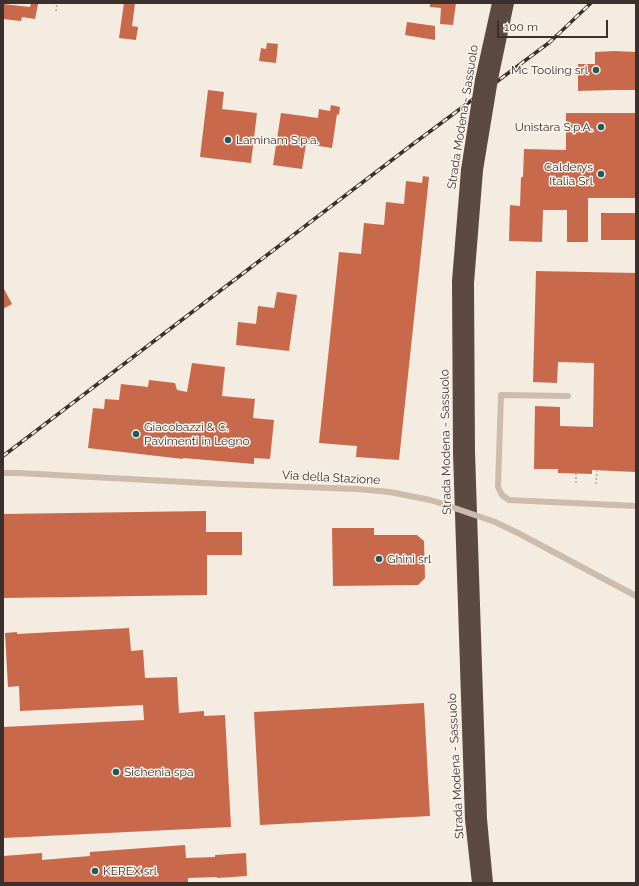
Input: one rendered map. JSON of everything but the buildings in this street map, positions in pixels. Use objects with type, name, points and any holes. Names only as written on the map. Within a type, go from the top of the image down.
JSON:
[{"type":"highway","name":"Strada Modena - Sassuolo","points":[[478,883],[471,819],[459,453],[458,281],[472,170],[481,80],[498,3]]},
{"type":"highway","name":"Strada Modena - Sassuolo","points":[[487,883],[481,819],[469,452],[468,284],[472,170],[508,3]]},
{"type":"street","points":[[568,396],[501,395],[498,486],[502,495],[509,500],[636,506]]},
{"type":"street","name":"Via della Stazione","points":[[3,473],[356,489],[390,492],[430,500],[495,522],[636,596]]},
{"type":"path","points":[[56,11],[57,3]]},
{"type":"path","points":[[596,484],[597,471]]},
{"type":"path","points":[[576,474],[576,483]]},
{"type":"railway","points":[[3,456],[409,147],[550,42],[591,3]]},
{"type":"place","name":"Mc Tooling srl","points":[[596,70]]},
{"type":"place","name":"Unistara S.p.A.","points":[[601,127]]},
{"type":"place","name":"Laminam S.p.a.","points":[[228,140]]},
{"type":"place","name":"Calderys Italia Srl","points":[[601,174]]},
{"type":"place","name":"Giacobazzi & C. Pavimenti in Legno","points":[[136,434]]},
{"type":"place","name":"Ghini srl","points":[[379,559]]},
{"type":"place","name":"Sichenia spa","points":[[116,772]]},
{"type":"place","name":"KEREX srl","points":[[95,871]]}]
